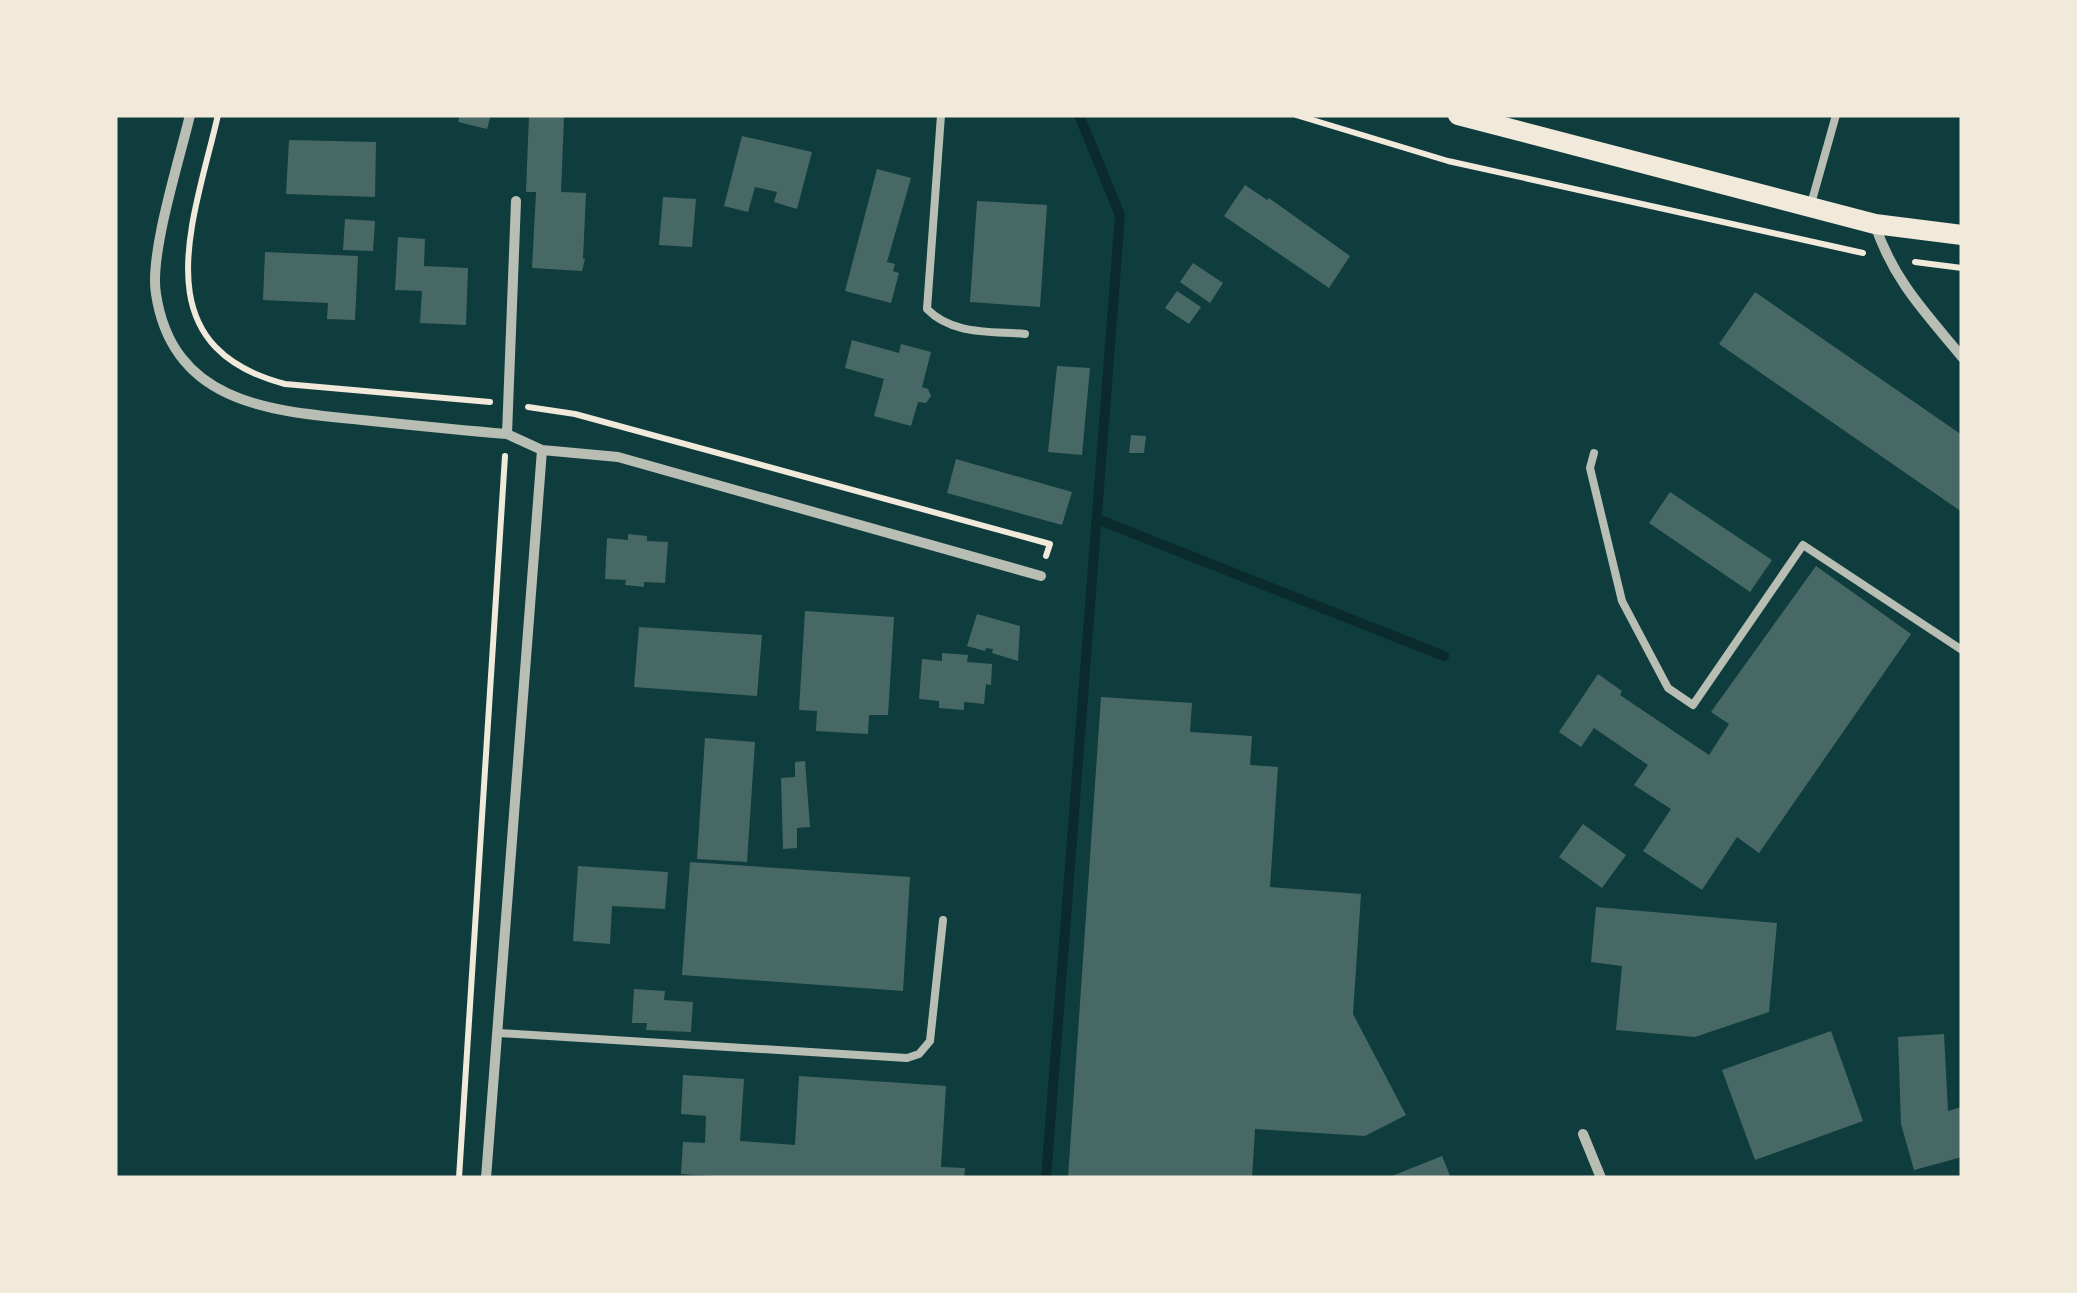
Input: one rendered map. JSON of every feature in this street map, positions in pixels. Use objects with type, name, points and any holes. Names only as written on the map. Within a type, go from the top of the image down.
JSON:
[{"type":"main road","points":[[1458,115],[1875,224],[1962,235]]},
{"type":"street","points":[[190,115],[157,254],[155,293],[170,338],[186,364],[235,400],[276,412],[506,434],[542,450],[618,457],[1041,576]]},
{"type":"street","points":[[506,434],[516,201]]},
{"type":"street","points":[[1875,224],[1898,279],[1962,357]]},
{"type":"street","points":[[486,1178],[542,450]]},
{"type":"street","points":[[1582,1134],[1600,1178]]},
{"type":"lane","points":[[941,115],[927,309],[938,321],[959,329],[1025,334]]},
{"type":"lane","points":[[1810,208],[1836,115]]},
{"type":"lane","points":[[1594,453],[1590,468],[1622,601],[1668,688],[1693,705],[1803,545],[1962,650]]},
{"type":"lane","points":[[499,1033],[907,1058],[920,1054],[930,1041],[943,920]]},
{"type":"path","points":[[218,115],[186,256],[196,317],[206,336],[225,358],[256,376],[286,384],[508,404],[575,414],[1050,544],[1041,576]]},
{"type":"path","points":[[1296,115],[1448,161],[1886,258],[1962,268]]},
{"type":"path","points":[[459,1178],[506,434]]},
{"type":"building","points":[[460,115],[491,115],[487,129],[458,122]]},
{"type":"building","points":[[529,115],[564,117],[561,192],[586,193],[582,271],[532,268],[536,192],[526,192]]},
{"type":"building","points":[[742,136],[812,152],[797,209],[774,202],[777,192],[755,187],[748,212],[724,206]]},
{"type":"building","points":[[289,140],[376,142],[375,197],[286,194]]},
{"type":"building","points":[[877,169],[911,178],[887,262],[895,264],[893,271],[899,273],[891,303],[845,291]]},
{"type":"building","points":[[1245,185],[1350,256],[1329,288],[1224,216]]},
{"type":"building","points":[[663,197],[696,199],[692,247],[659,245]]},
{"type":"building","points":[[977,201],[1047,205],[1040,307],[970,302]]},
{"type":"building","points":[[345,219],[375,221],[373,251],[343,250]]},
{"type":"building","points":[[398,237],[425,239],[424,266],[468,268],[466,325],[420,323],[422,291],[395,290]]},
{"type":"building","points":[[265,252],[358,256],[355,320],[327,319],[328,303],[263,300]]},
{"type":"building","points":[[1193,263],[1223,283],[1210,303],[1180,282]]},
{"type":"building","points":[[1177,291],[1201,307],[1189,324],[1165,308]]},
{"type":"building","points":[[1755,292],[1962,435],[1962,512],[1719,344]]},
{"type":"building","points":[[852,340],[899,353],[901,344],[931,352],[922,387],[931,396],[926,403],[918,402],[911,426],[874,416],[884,379],[845,368]]},
{"type":"building","points":[[1057,366],[1090,368],[1082,455],[1048,452]]},
{"type":"building","points":[[1131,435],[1146,436],[1144,453],[1129,453]]},
{"type":"building","points":[[956,459],[1072,492],[1062,525],[947,493]]},
{"type":"building","points":[[1670,492],[1772,560],[1750,592],[1649,523]]},
{"type":"building","points":[[628,534],[647,536],[647,541],[668,542],[665,583],[644,582],[644,587],[625,585],[626,580],[605,579],[607,538],[628,540]]},
{"type":"building","points":[[1816,566],[1911,634],[1759,853],[1737,837],[1702,890],[1643,851],[1671,809],[1634,785],[1648,765],[1594,728],[1581,747],[1559,732],[1598,674],[1622,691],[1620,695],[1709,755],[1729,724],[1711,712]]},
{"type":"building","points":[[805,611],[894,617],[888,715],[869,715],[868,734],[816,731],[817,711],[799,710]]},
{"type":"building","points":[[977,614],[1020,626],[1018,661],[992,653],[993,649],[967,646]]},
{"type":"building","points":[[639,627],[762,635],[757,696],[634,687]]},
{"type":"building","points":[[942,653],[968,655],[967,662],[992,664],[991,685],[986,684],[984,704],[964,702],[964,710],[939,708],[939,701],[919,699],[922,659],[942,661]]},
{"type":"building","points":[[1101,697],[1192,703],[1190,732],[1252,736],[1250,765],[1278,767],[1270,887],[1361,894],[1353,1014],[1406,1115],[1365,1136],[1255,1129],[1252,1178],[1068,1178]]},
{"type":"building","points":[[705,738],[755,742],[747,862],[697,859]]},
{"type":"building","points":[[805,761],[810,827],[797,828],[797,848],[783,849],[781,778],[795,777],[795,762]]},
{"type":"building","points":[[1583,824],[1626,855],[1602,888],[1559,857]]},
{"type":"building","points":[[690,862],[910,877],[903,991],[682,975]]},
{"type":"building","points":[[578,866],[668,872],[665,909],[612,906],[610,944],[573,941]]},
{"type":"building","points":[[1596,907],[1777,923],[1769,1012],[1695,1037],[1616,1030],[1622,966],[1591,962]]},
{"type":"building","points":[[634,989],[665,991],[664,1000],[693,1002],[691,1032],[646,1030],[647,1023],[632,1023]]},
{"type":"building","points":[[1831,1031],[1863,1121],[1755,1160],[1722,1070]]},
{"type":"building","points":[[1944,1034],[1948,1111],[1962,1107],[1962,1157],[1914,1170],[1901,1124],[1898,1037]]},
{"type":"building","points":[[683,1075],[744,1079],[740,1141],[795,1145],[799,1076],[946,1086],[941,1167],[965,1168],[964,1178],[738,1178],[681,1174],[683,1142],[705,1143],[706,1116],[681,1114]]},
{"type":"building","points":[[1442,1156],[1451,1178],[1387,1178]]},
{"type":"waterway","points":[[1046,1178],[1120,215],[1079,115]]},
{"type":"waterway","points":[[1097,519],[1444,656]]}]
